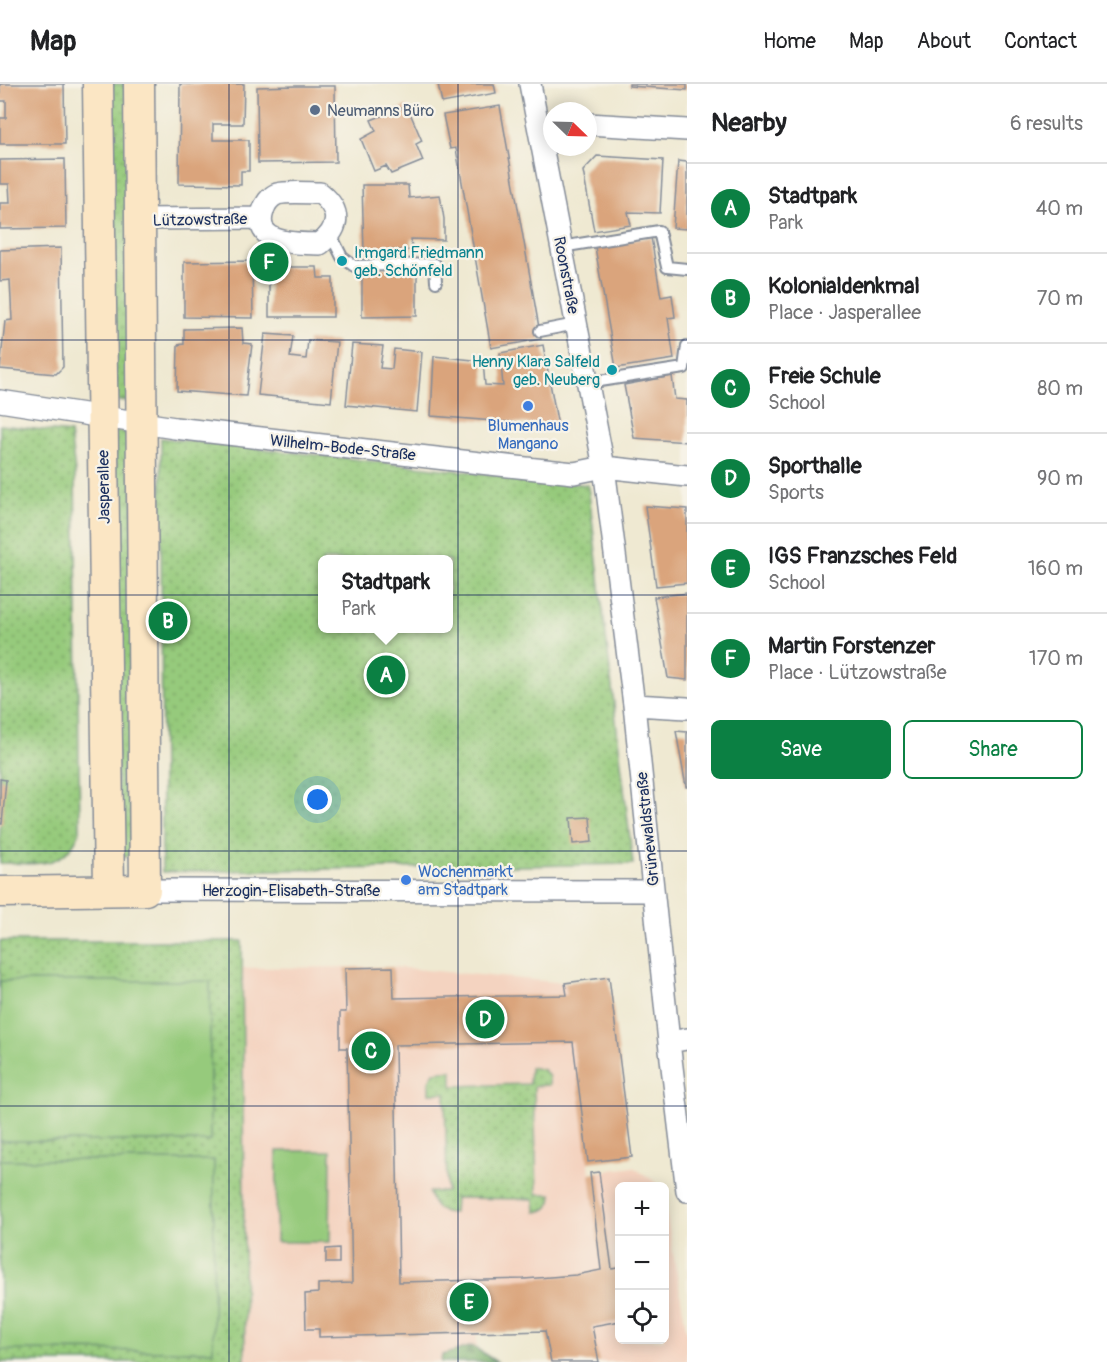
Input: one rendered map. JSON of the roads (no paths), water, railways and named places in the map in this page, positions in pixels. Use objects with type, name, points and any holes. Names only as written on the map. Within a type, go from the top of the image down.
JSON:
[{"type":"street","name":"Jasperallee","points":[[98,84],[109,890]]},
{"type":"street","points":[[139,84],[145,890]]},
{"type":"street","name":"Roonstraße","points":[[530,84],[543,117]]},
{"type":"street","points":[[597,125],[687,130]]},
{"type":"street","name":"Roonstraße","points":[[549,156],[561,247],[604,467]]},
{"type":"street","name":"Lützowstraße","points":[[320,193],[331,202],[337,219],[331,236],[320,244],[276,241],[265,232],[261,218],[265,203],[277,194],[320,193]]},
{"type":"street","name":"Lützowstraße","points":[[140,219],[261,218]]},
{"type":"street","name":"Wilhelm-Bode-Straße","points":[[0,401],[174,428],[574,473],[604,467],[687,476]]},
{"type":"street","name":"Grünewaldstraße","points":[[604,467],[634,705],[653,891],[678,1041],[687,1191]]},
{"type":"street","points":[[634,705],[687,708]]},
{"type":"street","name":"Herzogin-Elisabeth-Straße","points":[[0,892],[109,890],[653,891]]},
{"type":"lane","points":[[561,247],[659,231],[667,267],[687,269]]},
{"type":"lane","points":[[331,236],[342,257],[354,266],[435,264],[436,282]]},
{"type":"lane","points":[[540,331],[576,324]]},
{"type":"lane","points":[[587,383],[684,368],[687,346]]},
{"type":"place","name":"Neumanns Büro","points":[[315,110]]},
{"type":"place","name":"Irmgard Friedmann geb. Schönfeld","points":[[342,261]]},
{"type":"place","name":"Martin Forstenzer","points":[[269,262]]},
{"type":"place","name":"Henny Klara Salfeld geb. Neuberg","points":[[612,370]]},
{"type":"place","name":"Blumenhaus Mangano","points":[[528,406]]},
{"type":"place","name":"Kolonialdenkmal","points":[[168,621]]},
{"type":"place","name":"Stadtpark","points":[[386,675]]},
{"type":"place","name":"Wochenmarkt am Stadtpark","points":[[406,880]]},
{"type":"place","name":"Sporthalle","points":[[485,1019]]},
{"type":"place","name":"Freie Schule","points":[[371,1051]]},
{"type":"place","name":"IGS Franzsches Feld","points":[[469,1302]]}]
